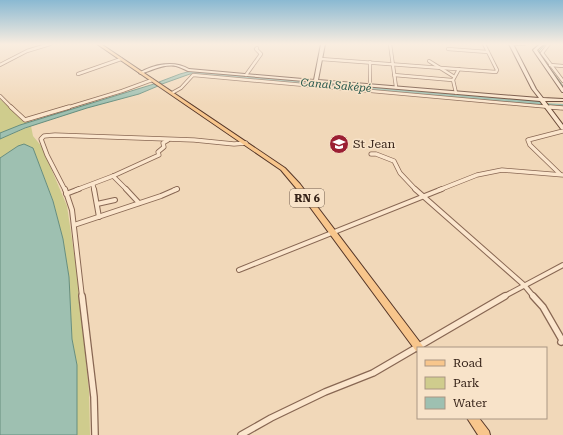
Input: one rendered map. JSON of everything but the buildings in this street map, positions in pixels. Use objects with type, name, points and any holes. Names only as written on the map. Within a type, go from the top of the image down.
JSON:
[{"type":"main road","name":"RN 6","points":[[129,64],[275,162],[286,172],[419,347]]},
{"type":"main road","points":[[473,419],[485,435]]},
{"type":"street","points":[[78,74],[106,64]]},
{"type":"street","points":[[141,73],[171,64]]},
{"type":"street","points":[[174,64],[188,70],[542,100],[563,100]]},
{"type":"street","points":[[246,75],[253,64]]},
{"type":"street","points":[[316,80],[320,64]]},
{"type":"street","points":[[370,64],[370,85]]},
{"type":"street","points":[[393,64],[396,88]]},
{"type":"street","points":[[398,64],[496,72],[497,70],[494,64]]},
{"type":"street","points":[[435,64],[453,76]]},
{"type":"street","points":[[522,64],[542,100],[563,129],[528,140],[530,145],[562,175]]},
{"type":"street","points":[[545,64],[563,91]]},
{"type":"street","points":[[550,65],[563,66]]},
{"type":"street","points":[[550,65],[563,81]]},
{"type":"street","points":[[456,93],[452,80],[453,76],[459,69]]},
{"type":"street","points":[[172,93],[187,83],[189,78],[193,75],[563,108]]},
{"type":"street","points":[[394,75],[452,80]]},
{"type":"street","points":[[0,96],[25,120],[155,82]]},
{"type":"street","points":[[549,100],[554,108]]},
{"type":"street","points":[[95,435],[94,397],[72,210],[66,194],[43,147],[41,139],[44,136],[56,135],[195,140],[238,144],[246,143]]},
{"type":"street","points":[[66,194],[93,185],[159,155],[158,152],[164,147],[163,144],[168,140]]},
{"type":"street","points":[[371,154],[376,154],[394,161],[400,173],[422,196],[524,285],[543,306],[562,340],[561,342]]},
{"type":"street","points":[[239,270],[477,175],[502,170],[562,175]]},
{"type":"street","points":[[113,176],[139,203]]},
{"type":"street","points":[[93,185],[100,216]]},
{"type":"street","points":[[74,225],[178,188]]},
{"type":"street","points":[[97,204],[115,200]]},
{"type":"street","points":[[419,347],[486,306],[563,265]]},
{"type":"street","points":[[241,435],[271,418],[325,392],[373,373],[417,348]]},
{"type":"green space","points":[[0,99],[24,120],[31,121],[0,133]]},
{"type":"green space","points":[[31,126],[33,136],[42,147],[67,206],[78,280],[89,392],[90,435],[77,435],[77,365],[72,339],[69,277],[63,239],[53,200],[33,148],[30,146],[18,146],[0,158],[0,139]]},
{"type":"water","points":[[191,71],[542,101],[545,106],[190,74],[162,84],[159,82]]},
{"type":"water","points":[[154,84],[158,86],[139,94],[87,108],[25,128],[0,139],[0,133],[20,125]]},
{"type":"water","points":[[24,144],[33,148],[53,201],[63,239],[69,277],[72,339],[77,365],[77,435],[0,435],[0,158],[18,146]]},
{"type":"waterway","points":[[547,64],[563,86]]},
{"type":"waterway","name":"Canal Saképé","points":[[544,104],[563,105]]},
{"type":"place","name":"St Jean","points":[[339,144]]}]
